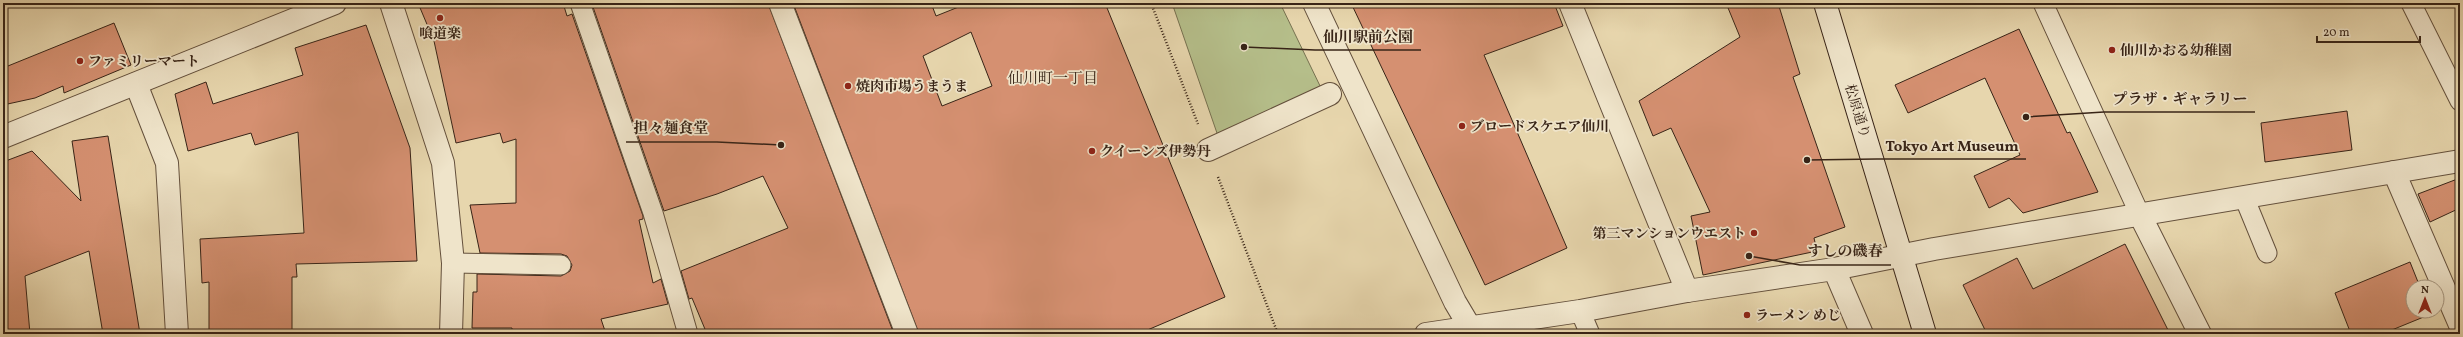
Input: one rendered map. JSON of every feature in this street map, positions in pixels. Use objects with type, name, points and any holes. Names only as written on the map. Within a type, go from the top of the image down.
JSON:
[{"type":"street","points":[[3,137],[335,3]]},
{"type":"street","points":[[390,3],[443,163],[453,263],[451,334]]},
{"type":"street","points":[[780,3],[907,334]]},
{"type":"street","points":[[1314,3],[1471,331]]},
{"type":"street","points":[[1570,3],[1687,291]]},
{"type":"street","name":"松原通り","points":[[1825,3],[1925,334]]},
{"type":"street","points":[[136,84],[167,163],[177,334]]},
{"type":"street","points":[[1208,150],[1330,94]]},
{"type":"street","points":[[1426,334],[1471,331],[1687,291],[1834,269],[2140,214],[2460,161]]},
{"type":"street","points":[[2394,172],[2460,325]]},
{"type":"street","points":[[2140,214],[2200,334]]},
{"type":"street","points":[[1834,269],[1862,334]]},
{"type":"lane","points":[[580,3],[653,213],[688,334]]},
{"type":"lane","points":[[2043,3],[2140,214]]},
{"type":"lane","points":[[2411,3],[2460,101]]},
{"type":"lane","points":[[2244,197],[2267,253]]},
{"type":"lane","points":[[453,263],[561,265]]},
{"type":"lane","points":[[1580,311],[1590,334]]},
{"type":"green space","points":[[1172,3],[1280,3],[1322,90],[1218,136]]},
{"type":"building","points":[[418,3],[563,3],[567,16],[572,14],[643,216],[643,219],[639,220],[653,283],[661,279],[668,304],[601,319],[606,334],[512,334],[512,328],[472,328],[473,292],[477,292],[477,274],[561,276],[570,271],[572,265],[567,256],[561,254],[480,253],[470,205],[516,203],[516,139],[503,143],[500,133],[456,143],[434,41]]},
{"type":"building","points":[[603,3],[768,3],[894,334],[707,334],[692,298],[689,299],[681,271],[788,228],[763,176],[717,194],[664,211],[593,7]]},
{"type":"building","points":[[793,3],[931,3],[936,16],[961,6],[960,3],[1105,3],[1225,297],[1138,334],[919,334]],"holes":[[[971,32],[992,86],[942,106],[923,56]]]},
{"type":"building","name":"ブロードスケエア仙川","points":[[1351,3],[1554,3],[1563,26],[1484,55],[1567,248],[1485,285]]},
{"type":"building","points":[[1726,3],[1778,3],[1800,74],[1793,77],[1845,227],[1814,238],[1817,251],[1703,275],[1691,216],[1710,212],[1671,128],[1653,136],[1639,101],[1740,37]]},
{"type":"building","name":"ファミリーマート","points":[[114,23],[131,65],[64,93],[63,86],[35,98],[3,105],[3,68]]},
{"type":"building","points":[[366,25],[410,148],[417,261],[296,264],[297,277],[292,277],[292,334],[209,334],[209,282],[202,283],[200,239],[304,233],[298,132],[255,145],[251,133],[188,151],[175,94],[206,82],[213,104],[303,75],[295,48]]},
{"type":"building","points":[[2019,29],[2067,133],[2070,132],[2098,192],[2023,213],[2009,198],[1989,208],[1974,176],[2020,155],[1985,78],[1908,113],[1895,85]]},
{"type":"building","points":[[2347,111],[2352,150],[2265,162],[2261,123]]},
{"type":"building","points":[[108,136],[140,334],[103,334],[89,251],[25,276],[30,334],[3,334],[3,162],[32,151],[81,201],[72,141]]},
{"type":"building","points":[[2460,178],[2460,208],[2430,222],[2418,194]]},
{"type":"building","points":[[2125,244],[2170,334],[1987,334],[1963,285],[2017,258],[2033,289]]},
{"type":"building","points":[[2410,262],[2417,279],[2405,279],[2405,319],[2419,319],[2382,334],[2351,334],[2335,293]]},
{"type":"place","name":"喰道楽","points":[[440,18]]},
{"type":"place","name":"仙川駅前公園","points":[[1244,47]]},
{"type":"place","name":"仙川かおる幼稚園","points":[[2112,50]]},
{"type":"place","name":"ファミリーマート","points":[[80,61]]},
{"type":"place","name":"焼肉市場うまうま","points":[[848,86]]},
{"type":"place","name":"プラザ・ギャラリー","points":[[2026,117]]},
{"type":"place","name":"ブロードスケエア仙川","points":[[1462,126]]},
{"type":"place","name":"担々麺食堂","points":[[781,145]]},
{"type":"place","name":"クイーンズ伊勢丹","points":[[1092,151]]},
{"type":"place","name":"Tokyo Art Museum","points":[[1807,160]]},
{"type":"place","name":"第三マンションウエスト","points":[[1754,233]]},
{"type":"place","name":"すしの磯春","points":[[1749,256]]},
{"type":"place","name":"ラーメン めじ","points":[[1747,315]]},
{"type":"district","name":"仙川町一丁目","points":[[1053,78]]}]
